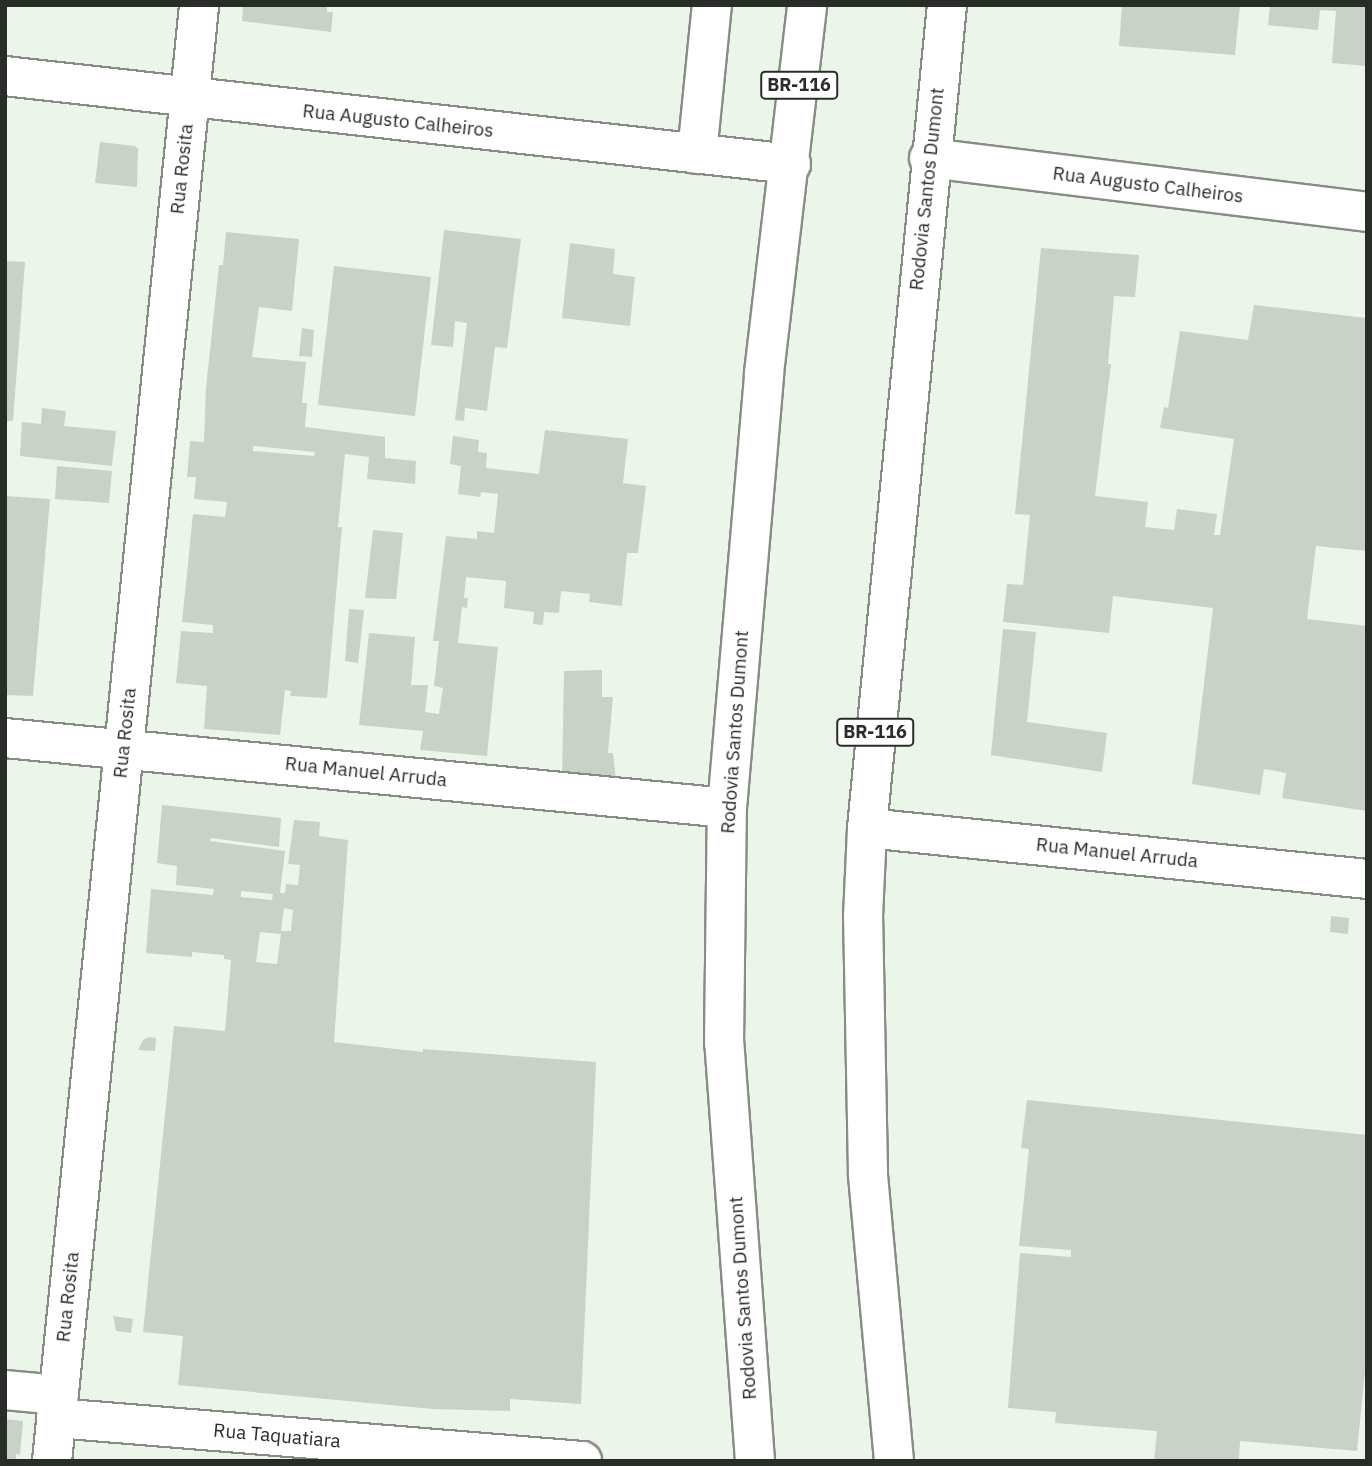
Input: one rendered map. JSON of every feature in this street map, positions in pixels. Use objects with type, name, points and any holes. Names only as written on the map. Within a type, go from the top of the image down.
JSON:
[{"type":"main road","name":"Rua Rosita","points":[[52,1461],[199,5]]},
{"type":"main road","points":[[697,154],[712,5]]},
{"type":"main road","name":"Rodovia Santos Dumont","points":[[755,1461],[724,1042],[727,808],[764,373],[791,164],[807,5]]},
{"type":"main road","name":"Rodovia Santos Dumont","points":[[894,1461],[868,1173],[863,917],[866,828],[929,158],[947,5]]},
{"type":"main road","name":"Rua Augusto Calheiros","points":[[5,76],[190,99],[791,164]]},
{"type":"main road","name":"Rua Augusto Calheiros","points":[[929,158],[1367,212]]},
{"type":"main road","name":"Rua Manuel Arruda","points":[[5,738],[727,808]]},
{"type":"main road","name":"Rua Manuel Arruda","points":[[866,828],[1367,879]]},
{"type":"main road","name":"Rua Taquatiara","points":[[5,1390],[57,1407],[582,1461]]},
{"type":"building","points":[[243,5],[327,5],[327,12],[333,12],[331,32],[242,21]]},
{"type":"building","points":[[1122,5],[1240,5],[1235,55],[1119,46]]},
{"type":"building","points":[[1270,5],[1367,5],[1367,66],[1332,63],[1336,11],[1320,10],[1318,30],[1268,25]]},
{"type":"building","points":[[100,142],[135,146],[138,149],[137,187],[95,183]]},
{"type":"building","points":[[444,230],[521,239],[507,348],[495,347],[487,411],[465,408],[464,421],[455,420],[467,323],[455,321],[453,347],[431,345]]},
{"type":"building","points":[[226,232],[299,239],[292,311],[259,307],[252,357],[306,362],[302,403],[307,403],[305,427],[385,437],[385,458],[416,461],[415,484],[367,479],[369,457],[345,454],[338,527],[342,527],[327,698],[290,696],[291,691],[285,690],[280,735],[204,729],[207,686],[176,683],[181,631],[213,633],[213,625],[182,622],[193,514],[225,517],[227,502],[194,499],[196,477],[187,477],[190,441],[204,442],[206,388],[219,265],[223,265]],"holes":[[[253,446],[315,452],[314,456],[253,451]]]},
{"type":"building","points":[[570,243],[615,249],[613,274],[635,277],[630,326],[562,318]]},
{"type":"building","points":[[1041,248],[1139,255],[1135,297],[1114,296],[1108,364],[1111,364],[1095,496],[1148,502],[1145,527],[1174,530],[1177,509],[1217,514],[1214,535],[1220,535],[1234,439],[1160,428],[1164,407],[1168,408],[1180,331],[1248,340],[1254,305],[1367,318],[1367,551],[1316,546],[1307,619],[1367,626],[1367,811],[1282,798],[1286,773],[1264,769],[1260,795],[1192,784],[1213,608],[1113,596],[1109,633],[1003,622],[1007,584],[1023,585],[1030,515],[1015,514]]},
{"type":"building","points":[[5,261],[25,262],[13,421],[5,421]]},
{"type":"building","points":[[334,266],[431,277],[415,416],[318,405]]},
{"type":"building","points":[[302,328],[314,330],[312,357],[299,356]]},
{"type":"building","points":[[42,408],[66,411],[64,426],[116,431],[112,466],[20,456],[22,422],[41,424]]},
{"type":"building","points":[[545,430],[628,439],[623,483],[646,486],[638,553],[627,553],[622,606],[589,602],[590,594],[561,591],[559,613],[544,612],[543,625],[533,624],[534,612],[504,608],[506,581],[466,577],[464,598],[468,598],[467,608],[462,607],[458,643],[498,647],[487,756],[420,750],[423,731],[359,725],[369,633],[415,637],[411,685],[428,685],[425,712],[439,714],[443,688],[434,686],[439,641],[433,641],[446,536],[477,539],[477,531],[494,533],[498,494],[481,492],[480,497],[458,494],[461,466],[450,464],[453,436],[479,440],[478,452],[487,453],[486,468],[539,474]]},
{"type":"building","points":[[57,466],[112,471],[109,503],[55,499]]},
{"type":"building","points":[[5,496],[50,499],[33,696],[5,695]]},
{"type":"building","points":[[373,530],[403,533],[396,599],[365,598]]},
{"type":"building","points":[[349,609],[364,610],[358,663],[345,661]]},
{"type":"building","points":[[1003,629],[1036,632],[1027,722],[1107,733],[1102,772],[991,755]]},
{"type":"building","points":[[602,670],[602,697],[613,697],[608,753],[613,753],[616,780],[562,777],[564,671]]},
{"type":"building","points":[[162,805],[281,818],[279,847],[211,838],[210,841],[285,851],[280,893],[285,893],[286,884],[298,885],[300,865],[288,864],[294,820],[320,822],[319,836],[348,840],[334,1042],[423,1052],[423,1049],[596,1062],[581,1404],[510,1399],[510,1411],[433,1409],[178,1385],[183,1336],[143,1332],[174,1026],[225,1031],[231,960],[224,959],[224,955],[192,952],[192,957],[146,953],[151,889],[213,895],[214,889],[176,885],[177,866],[157,863]],"holes":[[[241,891],[273,894],[272,900],[241,897]],[[284,908],[293,910],[291,931],[281,931]],[[260,932],[281,934],[277,964],[256,962]]]},
{"type":"building","points":[[1331,916],[1349,918],[1348,934],[1330,932]]},
{"type":"building","points":[[156,1038],[155,1051],[138,1050],[143,1040]]},
{"type":"building","points":[[1027,1100],[1367,1135],[1367,1352],[1357,1451],[1240,1441],[1239,1461],[1154,1461],[1157,1431],[1055,1423],[1056,1412],[1008,1408],[1020,1253],[1071,1257],[1071,1250],[1019,1246],[1029,1149],[1021,1148]]},
{"type":"building","points":[[113,1316],[133,1319],[131,1333],[116,1331]]},
{"type":"building","points":[[5,1419],[23,1421],[20,1455],[16,1454],[16,1461],[5,1461]]}]
